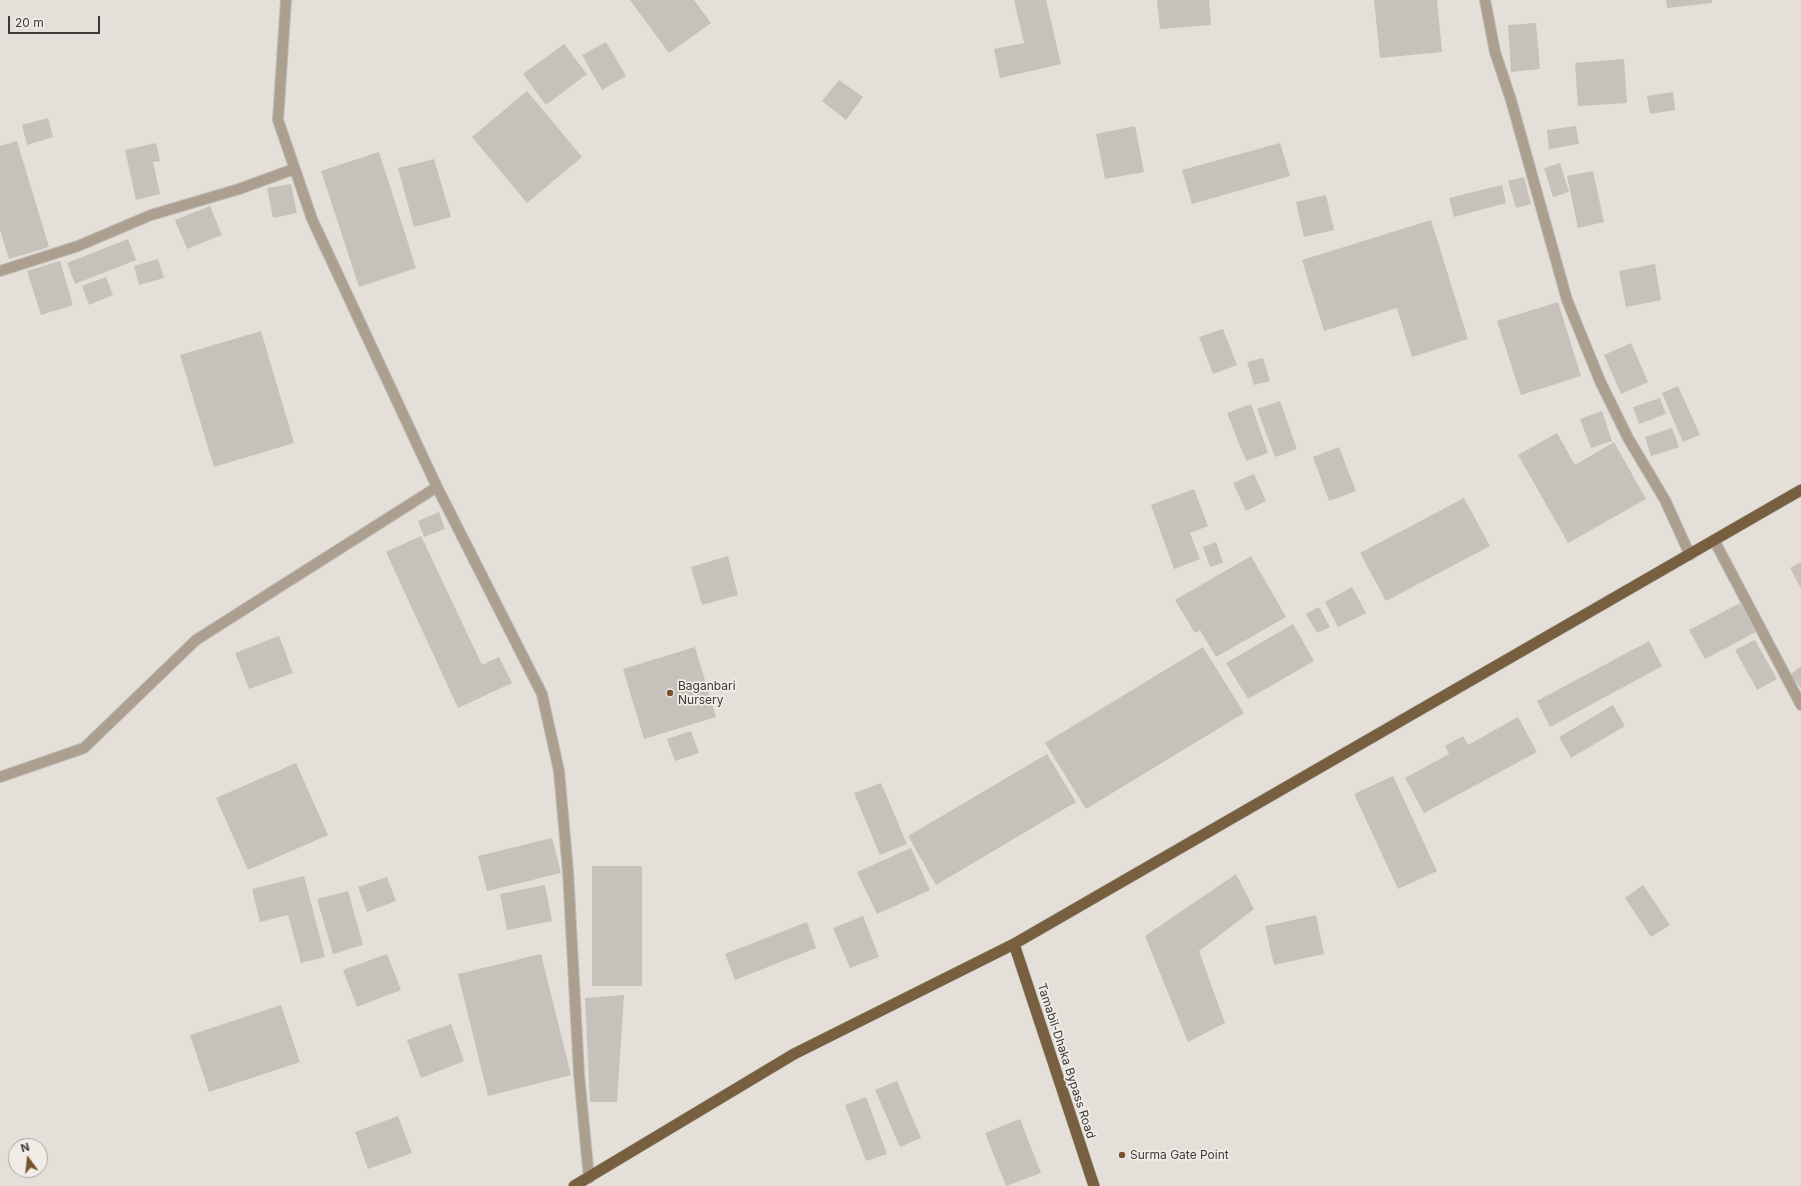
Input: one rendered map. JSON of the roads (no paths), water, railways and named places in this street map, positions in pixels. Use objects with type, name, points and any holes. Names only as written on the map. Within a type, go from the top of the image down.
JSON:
[{"type":"highway","points":[[574,1186],[794,1054],[1014,944],[1801,490]]},
{"type":"highway","name":"Tamabil-Dhaka Bypass Road","points":[[1014,944],[1094,1186]]},
{"type":"street","points":[[286,0],[278,120],[312,219],[437,486],[542,694],[559,771],[568,871],[579,1074],[589,1178]]},
{"type":"street","points":[[1485,0],[1495,52],[1511,100],[1567,300],[1600,381],[1628,438],[1665,500],[1690,555]]},
{"type":"street","points":[[0,271],[78,246],[151,215],[239,189],[294,169]]},
{"type":"street","points":[[0,777],[84,748],[196,640],[437,486]]},
{"type":"street","points":[[1714,540],[1801,705]]},
{"type":"place","name":"Baganbari Nursery","points":[[670,693]]},
{"type":"place","name":"Surma Gate Point","points":[[1122,1155]]}]
